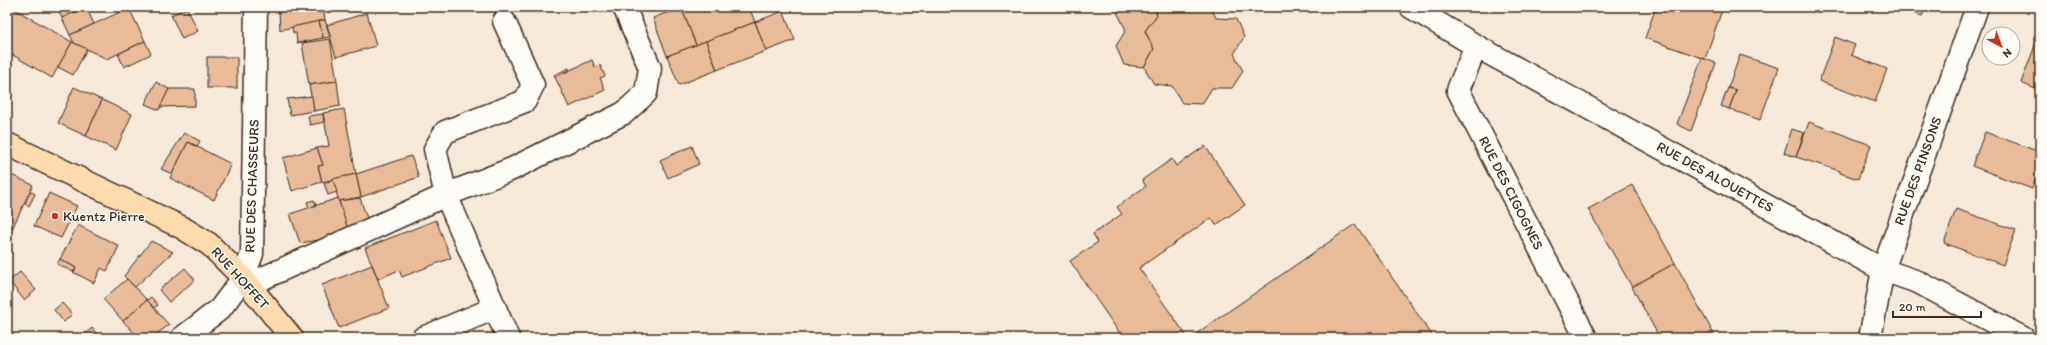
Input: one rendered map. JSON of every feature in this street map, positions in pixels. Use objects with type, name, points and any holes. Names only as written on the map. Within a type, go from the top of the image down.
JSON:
[{"type":"main road","name":"RUE HOFFET","points":[[7,144],[181,227],[209,244],[246,281],[292,338]]},
{"type":"street","name":"RUE DES CHASSEURS","points":[[182,338],[220,309],[246,281],[252,254],[256,7]]},
{"type":"street","points":[[246,281],[446,195],[512,169],[624,113],[646,93],[650,68],[624,7]]},
{"type":"street","name":"RUE DES ALOUETTES","points":[[1411,7],[1476,46],[1883,270],[1918,282],[2024,338]]},
{"type":"street","name":"RUE DES PINSONS","points":[[1870,338],[1883,270],[1977,7]]},
{"type":"street","points":[[504,21],[533,85],[526,101],[445,132],[435,149],[446,195],[508,338]]},
{"type":"street","name":"RUE DES CIGOGNES","points":[[1476,46],[1458,90],[1586,338]]},
{"type":"street","points":[[423,338],[495,308]]},
{"type":"green space","points":[[988,331],[990,338],[959,338]]},
{"type":"building","points":[[7,7],[11,7],[72,42],[52,78],[11,54],[7,62]]},
{"type":"building","points":[[57,7],[86,7],[62,18]]},
{"type":"building","points":[[86,7],[94,24],[70,35],[62,18]]},
{"type":"building","points":[[304,7],[323,7],[325,20],[280,30],[279,11]]},
{"type":"building","points":[[681,7],[749,7],[755,22],[696,45]]},
{"type":"building","points":[[681,7],[696,45],[667,56],[653,18]]},
{"type":"building","points":[[1121,7],[1154,7],[1157,15],[1145,31],[1154,49],[1144,67],[1124,65],[1116,46],[1126,30],[1117,12]]},
{"type":"building","points":[[1154,7],[1211,7],[1216,18],[1236,19],[1244,37],[1234,54],[1243,71],[1232,88],[1212,88],[1202,104],[1182,103],[1172,86],[1154,84],[1144,67],[1154,49],[1145,31],[1157,15]]},
{"type":"building","points":[[1656,7],[1723,7],[1705,59],[1645,38]]},
{"type":"building","points":[[1897,7],[1926,7],[1922,16]]},
{"type":"building","points":[[129,8],[145,41],[107,59],[74,43],[70,35]]},
{"type":"building","points":[[187,8],[198,31],[182,39],[171,15]]},
{"type":"building","points":[[783,11],[795,40],[766,51],[755,22]]},
{"type":"building","points":[[367,13],[376,46],[336,57],[327,25]]},
{"type":"building","points":[[325,20],[330,37],[323,38],[319,21]]},
{"type":"building","points":[[319,21],[323,38],[297,43],[296,33],[293,33],[292,27]]},
{"type":"building","points":[[755,22],[766,51],[717,70],[706,41]]},
{"type":"building","points":[[2040,32],[2040,91],[2021,83]]},
{"type":"building","points":[[1835,37],[1855,45],[1851,55],[1887,69],[1875,102],[1819,81]]},
{"type":"building","points":[[330,39],[337,81],[309,85],[302,43]]},
{"type":"building","points":[[145,41],[151,54],[124,67],[118,54]]},
{"type":"building","points":[[706,41],[717,70],[679,85],[667,56]]},
{"type":"building","points":[[72,42],[87,49],[73,75],[58,67]]},
{"type":"building","points":[[1740,55],[1779,68],[1760,120],[1729,109],[1736,90],[1728,88]]},
{"type":"building","points":[[207,57],[237,57],[237,88],[207,88]]},
{"type":"building","points":[[1702,58],[1716,63],[1691,131],[1677,124]]},
{"type":"building","points":[[592,60],[595,67],[600,65],[605,76],[600,78],[605,90],[569,107],[555,77]]},
{"type":"building","points":[[569,68],[569,70],[555,77],[554,75]]},
{"type":"building","points":[[337,81],[340,106],[314,111],[309,85]]},
{"type":"building","points":[[156,82],[169,89],[159,110],[145,104]]},
{"type":"building","points":[[74,87],[102,100],[86,136],[58,123]]},
{"type":"building","points":[[1728,88],[1736,90],[1729,109],[1721,106]]},
{"type":"building","points":[[169,89],[195,89],[195,106],[160,107]]},
{"type":"building","points":[[312,96],[314,111],[290,115],[287,99]]},
{"type":"building","points":[[102,100],[132,114],[116,150],[86,136]]},
{"type":"building","points":[[344,109],[356,174],[322,182],[318,166],[323,165],[317,148],[329,146],[323,113]]},
{"type":"building","points":[[323,114],[324,122],[310,125],[308,116]]},
{"type":"building","points":[[1809,122],[1871,145],[1858,179],[1840,173],[1840,171],[1796,157]]},
{"type":"building","points":[[1792,129],[1804,133],[1796,157],[1784,153]]},
{"type":"building","points":[[1985,132],[2040,152],[2040,167],[2032,189],[1972,166]]},
{"type":"building","points":[[184,133],[200,141],[197,146],[188,142],[172,174],[161,169]]},
{"type":"building","points":[[188,142],[231,164],[214,200],[170,178]]},
{"type":"building","points":[[692,146],[699,164],[668,178],[660,160]]},
{"type":"building","points":[[1205,146],[1245,205],[1216,225],[1211,218],[1139,268],[1188,338],[1123,338],[1070,261],[1098,242],[1093,234],[1122,214],[1117,207],[1146,186],[1142,180],[1172,159],[1176,166]]},
{"type":"building","points":[[317,148],[323,165],[318,166],[322,182],[292,191],[283,158]]},
{"type":"building","points":[[411,156],[419,177],[361,197],[356,174]]},
{"type":"building","points":[[7,173],[33,185],[12,229],[7,227]]},
{"type":"building","points":[[356,174],[361,197],[339,201],[332,179]]},
{"type":"building","points":[[333,180],[337,192],[328,195],[324,183]]},
{"type":"building","points":[[1632,185],[1675,263],[1632,287],[1588,209]]},
{"type":"building","points":[[30,191],[35,194],[29,206],[25,203]]},
{"type":"building","name":"Kuentz Pierre","points":[[49,193],[77,206],[61,238],[34,226]]},
{"type":"building","points":[[338,198],[348,229],[319,240],[300,243],[290,214]]},
{"type":"building","points":[[360,198],[368,221],[348,229],[339,201]]},
{"type":"building","points":[[314,200],[316,205],[309,208],[307,202]]},
{"type":"building","points":[[1956,209],[2016,230],[2003,265],[1944,243]]},
{"type":"building","points":[[436,220],[451,258],[402,277],[399,270],[378,279],[365,248]]},
{"type":"building","points":[[1355,224],[1434,338],[1190,338]]},
{"type":"building","points":[[78,225],[119,246],[107,271],[101,268],[94,283],[73,272],[76,268],[60,259]]},
{"type":"building","points":[[151,241],[173,252],[135,287],[124,276]]},
{"type":"building","points":[[60,259],[76,268],[73,272],[57,264]]},
{"type":"building","points":[[1675,263],[1716,338],[1660,338],[1652,324],[1632,287]]},
{"type":"building","points":[[372,265],[389,308],[339,328],[322,285]]},
{"type":"building","points":[[185,268],[195,280],[169,302],[159,290]]},
{"type":"building","points":[[20,272],[36,290],[24,300],[9,281]]},
{"type":"building","points":[[127,279],[147,300],[123,321],[103,299]]},
{"type":"building","points":[[151,297],[158,305],[154,308],[147,300]]},
{"type":"building","points":[[147,300],[169,325],[151,338],[139,338],[123,321]]},
{"type":"building","points":[[62,303],[72,314],[64,322],[54,310]]},
{"type":"building","points":[[92,328],[100,338],[80,338]]},
{"type":"place","name":"Kuentz Pierre","points":[[55,216]]}]
